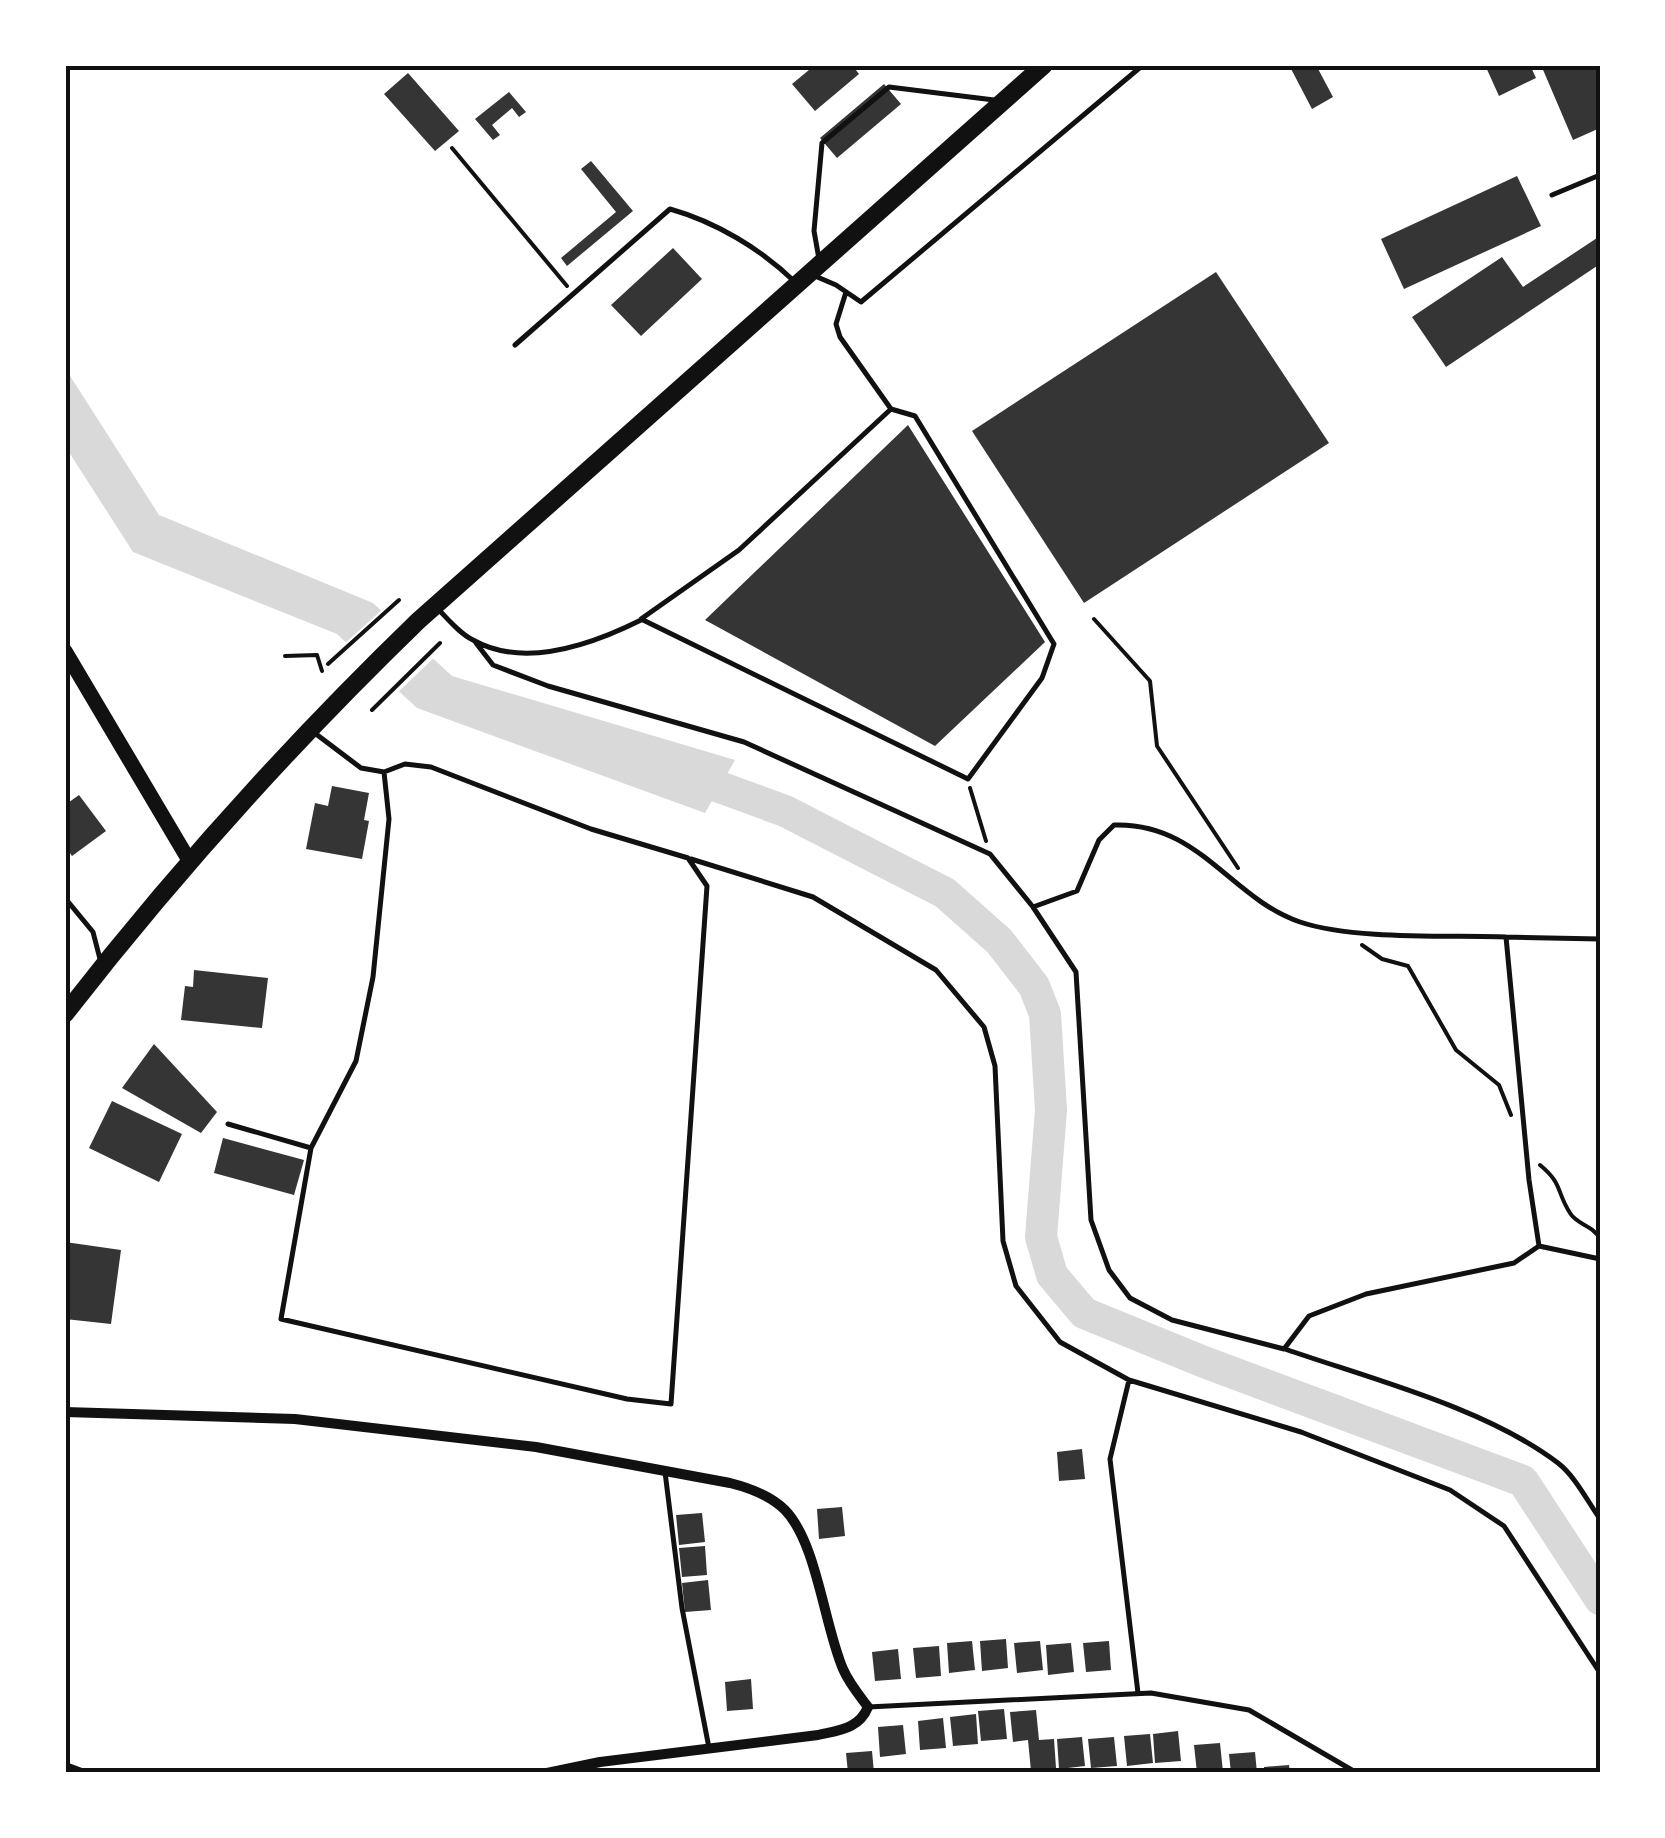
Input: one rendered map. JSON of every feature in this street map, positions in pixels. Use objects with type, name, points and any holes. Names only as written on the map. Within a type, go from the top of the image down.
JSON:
[{"type":"highway","points":[[65,1014],[190,862],[309,730],[418,621],[1044,65]]},
{"type":"main road","points":[[65,651],[190,862]]},
{"type":"street","points":[[65,1412],[295,1420],[536,1447],[665,1469],[752,1489],[782,1506],[791,1517],[809,1559],[843,1670],[868,1707],[864,1718],[849,1728],[600,1762],[547,1773]]},
{"type":"street","points":[[65,1768],[81,1773]]},
{"type":"lane","points":[[516,345],[670,209],[697,216],[777,264],[808,273],[861,302],[1143,65]]},
{"type":"lane","points":[[808,273],[822,144],[889,87],[999,101],[1006,98]]},
{"type":"lane","points":[[1552,195],[1600,175]]},
{"type":"lane","points":[[641,619],[968,779],[1042,678],[1054,644],[916,416],[891,409],[840,337],[836,324],[846,292]]},
{"type":"lane","points":[[476,643],[522,654],[609,636],[641,619],[739,550],[891,409]]},
{"type":"lane","points":[[435,606],[476,643],[493,665],[548,686],[744,742],[990,854],[1033,906],[1076,972],[1092,1220],[1109,1270],[1130,1298],[1172,1320],[1284,1349],[1462,1411],[1560,1465],[1600,1519]]},
{"type":"lane","points":[[309,730],[361,768],[384,772],[405,764],[431,766],[591,829],[813,897],[936,970],[984,1026],[995,1066],[1003,1241],[1016,1286],[1060,1342],[1129,1380],[1301,1432],[1450,1490],[1504,1526],[1600,1673]]},
{"type":"lane","points":[[384,772],[389,818],[373,977],[356,1061],[311,1148],[280,1319],[627,1400],[671,1404],[707,886],[688,858]]},
{"type":"lane","points":[[1033,906],[1077,890],[1099,840],[1114,825],[1134,824],[1173,835],[1268,905],[1299,922],[1342,931],[1600,939]]},
{"type":"lane","points":[[65,898],[93,932],[102,966]]},
{"type":"lane","points":[[1506,936],[1539,1246]]},
{"type":"lane","points":[[228,1124],[311,1148]]},
{"type":"lane","points":[[1284,1349],[1309,1316],[1366,1294],[1514,1262],[1539,1246],[1600,1259]]},
{"type":"lane","points":[[1129,1380],[1110,1460],[1138,1694]]},
{"type":"lane","points":[[665,1469],[682,1608],[709,1748]]},
{"type":"lane","points":[[868,1707],[1138,1694],[1248,1710],[1358,1773]]},
{"type":"path","points":[[452,148],[574,294]]},
{"type":"path","points":[[328,664],[399,600]]},
{"type":"path","points":[[1094,619],[1150,682],[1156,746],[1246,877]]},
{"type":"path","points":[[372,710],[440,643]]},
{"type":"path","points":[[284,656],[316,655],[322,670]]},
{"type":"path","points":[[968,779],[990,854]]},
{"type":"path","points":[[1342,931],[1382,960],[1408,966],[1456,1050],[1499,1085],[1513,1120]]},
{"type":"path","points":[[1527,1155],[1557,1179],[1572,1216],[1596,1230],[1600,1238]]},
{"type":"shaded area","points":[[65,368],[159,515],[373,603],[452,676],[735,760],[705,813],[417,708],[337,634],[133,552],[65,446]]},
{"type":"pier","points":[[385,607],[437,655],[395,695],[342,646]]},
{"type":"building","points":[[815,65],[852,65],[859,74],[815,111],[792,84]]},
{"type":"building","points":[[1289,65],[1316,65],[1333,97],[1312,109]]},
{"type":"building","points":[[1485,65],[1530,65],[1536,78],[1499,96]]},
{"type":"building","points":[[1541,65],[1600,65],[1600,128],[1573,140]]},
{"type":"building","points":[[408,73],[459,131],[435,151],[384,94]]},
{"type":"building","points":[[884,84],[901,104],[837,158],[820,138]]},
{"type":"building","points":[[509,92],[526,112],[519,117],[512,108],[492,125],[500,135],[493,140],[475,119]]},
{"type":"building","points":[[591,161],[633,211],[567,266],[561,258],[616,212],[581,169]]},
{"type":"building","points":[[1517,176],[1541,226],[1404,289],[1381,239]]},
{"type":"building","points":[[1600,236],[1600,264],[1446,367],[1412,317],[1502,257],[1523,287]]},
{"type":"building","points":[[673,248],[702,279],[641,336],[611,305]]},
{"type":"building","points":[[1216,272],[1329,443],[1084,603],[972,431]]},
{"type":"building","points":[[908,425],[1045,642],[935,746],[705,620]]},
{"type":"building","points":[[332,786],[369,793],[362,859],[306,849],[315,803],[328,806]]},
{"type":"building","points":[[79,795],[106,831],[72,856],[65,846],[65,805]]},
{"type":"building","points":[[194,970],[268,978],[262,1028],[181,1020],[185,986],[193,987]]},
{"type":"building","points":[[154,1044],[217,1112],[201,1133],[122,1088]]},
{"type":"building","points":[[112,1101],[182,1134],[159,1182],[89,1148]]},
{"type":"building","points":[[223,1138],[304,1160],[294,1195],[214,1173]]},
{"type":"building","points":[[65,1242],[121,1250],[111,1324],[65,1319]]},
{"type":"building","points":[[1082,1449],[1085,1479],[1059,1481],[1057,1452]]},
{"type":"building","points":[[842,1507],[845,1536],[819,1539],[817,1509]]},
{"type":"building","points":[[702,1513],[705,1542],[679,1545],[676,1515]]},
{"type":"building","points":[[705,1546],[707,1575],[682,1577],[679,1548]]},
{"type":"building","points":[[708,1580],[711,1610],[685,1612],[682,1583]]},
{"type":"building","points":[[1006,1639],[1008,1668],[982,1671],[980,1641]]},
{"type":"building","points":[[972,1641],[975,1670],[949,1673],[947,1643]]},
{"type":"building","points":[[1040,1641],[1043,1670],[1017,1673],[1014,1643]]},
{"type":"building","points":[[1109,1641],[1111,1670],[1086,1672],[1083,1643]]},
{"type":"building","points":[[1071,1643],[1074,1672],[1048,1675],[1046,1645]]},
{"type":"building","points":[[939,1646],[941,1676],[916,1678],[913,1648]]},
{"type":"building","points":[[898,1649],[901,1679],[875,1681],[872,1652]]},
{"type":"building","points":[[751,1679],[753,1709],[727,1711],[725,1682]]},
{"type":"building","points":[[1004,1709],[1007,1739],[981,1741],[978,1711]]},
{"type":"building","points":[[1036,1710],[1039,1740],[1054,1739],[1056,1768],[1031,1771],[1028,1740],[1013,1742],[1010,1712]]},
{"type":"building","points":[[976,1714],[978,1744],[953,1746],[950,1717]]},
{"type":"building","points":[[943,1718],[946,1748],[920,1750],[918,1721]]},
{"type":"building","points":[[903,1725],[906,1754],[880,1757],[878,1727]]},
{"type":"building","points":[[1178,1731],[1181,1761],[1155,1763],[1153,1734]]},
{"type":"building","points":[[1150,1734],[1153,1763],[1127,1766],[1124,1736]]},
{"type":"building","points":[[1082,1737],[1085,1766],[1059,1769],[1057,1739]]},
{"type":"building","points":[[1114,1737],[1117,1766],[1091,1768],[1088,1739]]},
{"type":"building","points":[[1220,1743],[1223,1772],[1197,1773],[1194,1745]]},
{"type":"building","points":[[872,1751],[874,1773],[848,1773],[846,1753]]},
{"type":"building","points":[[1255,1752],[1257,1773],[1231,1773],[1229,1754]]},
{"type":"building","points":[[1289,1765],[1290,1773],[1264,1773],[1264,1767]]},
{"type":"waterway","points":[[681,773],[785,811],[945,893],[999,941],[1034,986],[1045,1014],[1051,1110],[1041,1237],[1052,1275],[1084,1313],[1523,1481],[1600,1599]]}]
